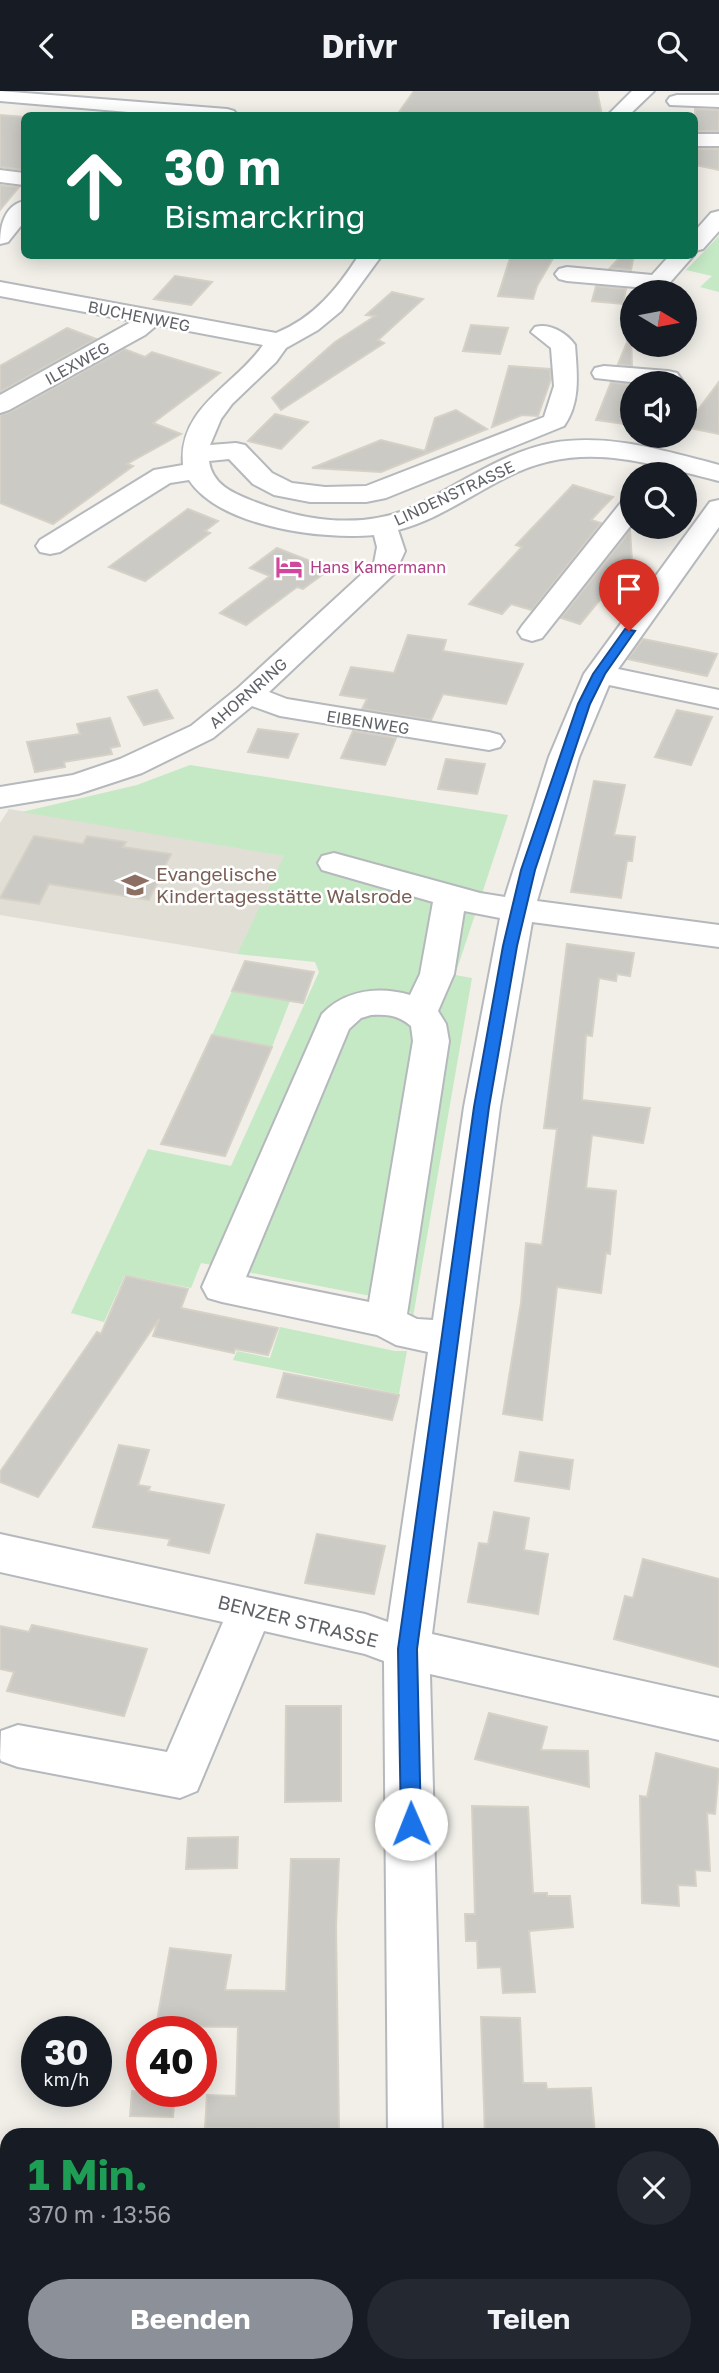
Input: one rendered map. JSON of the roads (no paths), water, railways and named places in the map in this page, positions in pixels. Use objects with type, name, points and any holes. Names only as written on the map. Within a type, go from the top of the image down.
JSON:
[{"type":"street","points":[[621,112],[644,91]]},
{"type":"street","points":[[0,95],[195,112]]},
{"type":"street","points":[[677,101],[719,101]]},
{"type":"street","points":[[698,141],[719,140]]},
{"type":"street","points":[[0,177],[21,179]]},
{"type":"street","points":[[0,237],[21,212]]},
{"type":"street","points":[[698,239],[710,220]]},
{"type":"street","points":[[196,462],[200,433],[222,396],[267,357],[279,341],[312,323],[335,305],[368,259]]},
{"type":"street","points":[[567,274],[658,282],[679,259]]},
{"type":"street","name":"BUCHENWEG","points":[[0,289],[279,341]]},
{"type":"street","name":"ILEXWEG","points":[[0,405],[137,330],[151,318]]},
{"type":"street","points":[[50,546],[163,476],[196,462],[236,451],[251,468],[273,485],[324,495],[356,496],[377,492],[551,424],[555,421],[566,386],[562,345],[543,332]]},
{"type":"street","points":[[604,373],[620,374]]},
{"type":"street","points":[[551,424],[556,428],[564,450]]},
{"type":"street","name":"LINDENSTRASSE","points":[[196,462],[211,490],[245,510],[296,523],[352,528],[383,526],[405,520],[536,455],[564,450],[612,450],[656,456],[719,473]]},
{"type":"street","points":[[415,2128],[407,1649],[482,1107],[519,909],[528,870],[564,757],[599,674],[719,508]]},
{"type":"street","points":[[532,632],[620,521]]},
{"type":"street","name":"AHORNRING","points":[[0,797],[78,783],[131,766],[202,732],[249,694],[385,567],[393,555],[392,544],[383,526]]},
{"type":"street","points":[[599,674],[719,699]]},
{"type":"street","name":"EIBENWEG","points":[[249,694],[280,707],[489,741]]},
{"type":"street","points":[[334,863],[450,897],[719,936]]},
{"type":"street","points":[[419,1014],[436,974],[450,897]]},
{"type":"street","points":[[386,1321],[431,1041],[428,1024],[419,1014],[392,1003],[374,1003],[344,1012],[334,1023],[222,1287],[386,1321],[410,1334],[451,1338]]},
{"type":"street","name":"BENZER STRASSE","points":[[0,1553],[365,1634],[407,1649],[719,1719]]},
{"type":"street","points":[[18,1746],[180,1776],[251,1609]]},
{"type":"place","name":"Hans Kamermann","points":[[289,567]]},
{"type":"place","name":"Evangelische Kindertagesstätte Walsrode","points":[[135,885]]}]
